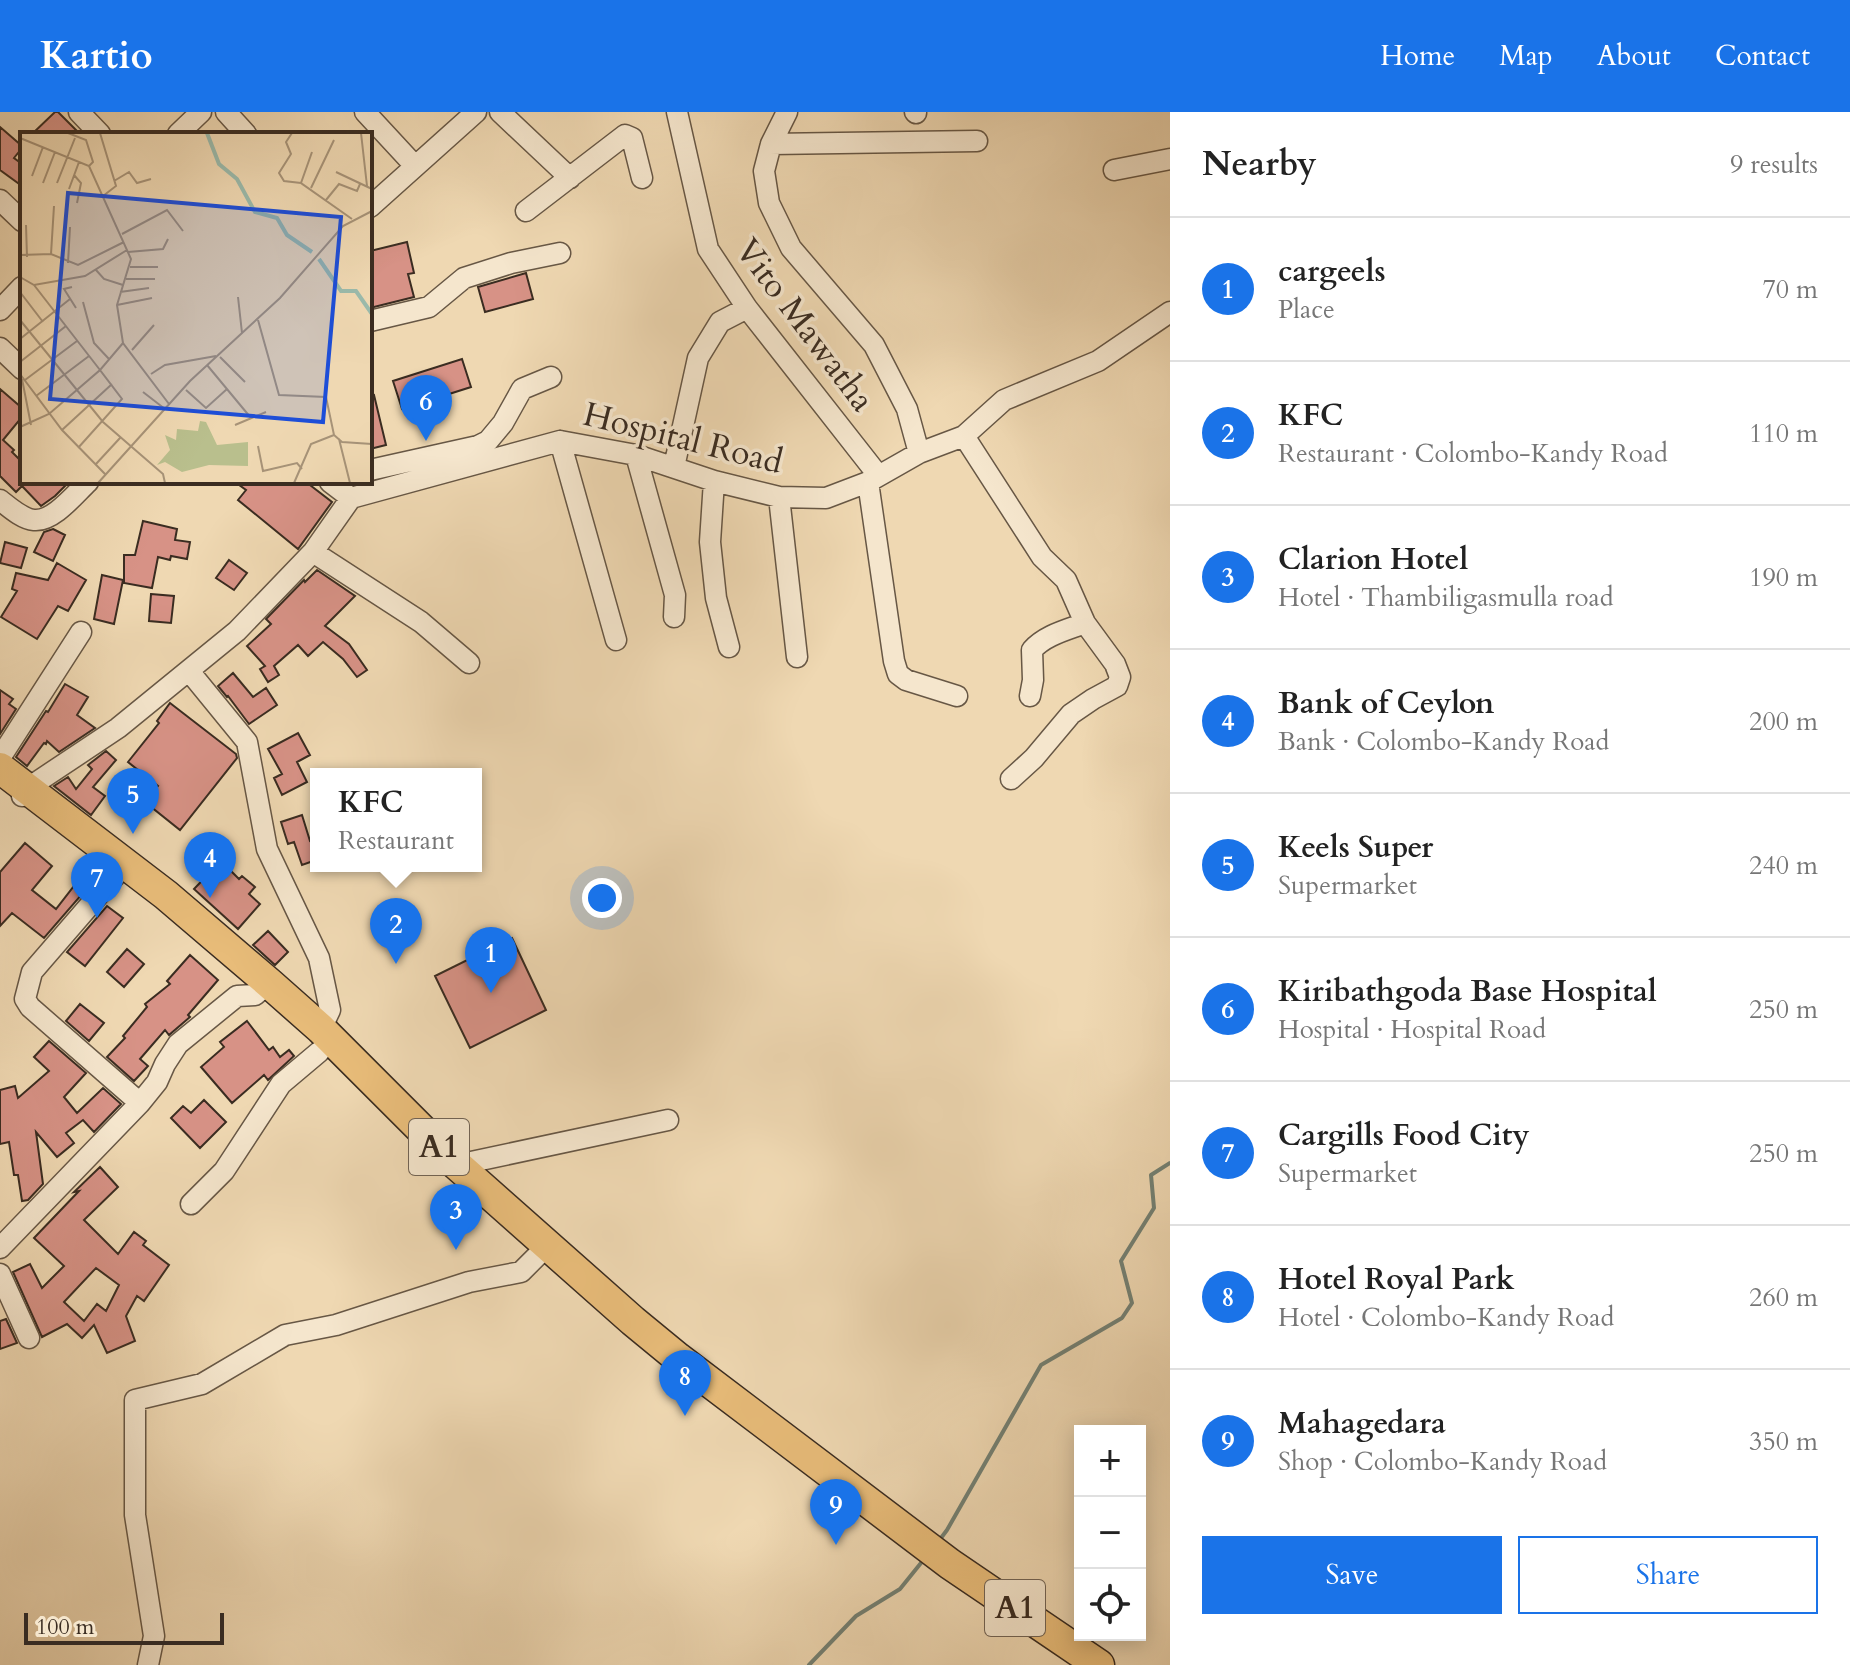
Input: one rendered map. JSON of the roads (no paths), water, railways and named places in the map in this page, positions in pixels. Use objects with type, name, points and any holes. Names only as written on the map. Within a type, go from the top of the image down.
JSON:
[{"type":"highway","name":"A1","points":[[0,768],[15,792],[115,876],[262,989]]},
{"type":"highway","name":"A1","points":[[15,792],[166,895],[262,989],[457,1165],[541,1252]]},
{"type":"highway","name":"A1","points":[[320,1040],[439,1170],[882,1523],[1069,1665]]},
{"type":"highway","name":"A1","points":[[940,1566],[1099,1665]]},
{"type":"street","points":[[79,112],[98,132]]},
{"type":"street","points":[[180,132],[201,112]]},
{"type":"street","points":[[226,112],[244,132]]},
{"type":"street","points":[[365,112],[415,166]]},
{"type":"street","points":[[372,205],[476,112]]},
{"type":"street","points":[[500,112],[570,178]]},
{"type":"street","name":"Vito Mawatha","points":[[677,112],[708,249],[747,308],[873,478]]},
{"type":"street","points":[[787,112],[771,144],[764,171],[769,203],[791,248],[874,345],[907,409],[919,453]]},
{"type":"street","points":[[526,211],[625,135],[632,138],[642,178]]},
{"type":"street","points":[[771,144],[977,141]]},
{"type":"street","points":[[1114,170],[1170,159]]},
{"type":"street","points":[[0,200],[20,219]]},
{"type":"street","points":[[372,321],[429,307],[464,278],[511,263],[560,253]]},
{"type":"street","points":[[0,310],[20,289]]},
{"type":"street","points":[[674,467],[698,358],[720,322],[747,308]]},
{"type":"street","name":"Hospital Road","points":[[351,498],[560,441],[636,455],[714,481],[779,497],[826,498],[873,478],[919,453],[964,436],[1004,400],[1098,361],[1170,313]]},
{"type":"street","points":[[0,348],[20,367]]},
{"type":"street","points":[[372,470],[478,446],[488,441],[503,423],[522,389],[551,377]]},
{"type":"street","points":[[964,436],[1042,557],[1066,580],[1085,623],[1115,664],[1120,677],[1117,686],[1071,714],[1034,758],[1011,779]]},
{"type":"street","points":[[560,441],[616,640]]},
{"type":"street","points":[[636,455],[675,595],[674,617]]},
{"type":"street","points":[[873,478],[898,674],[906,680],[957,696]]},
{"type":"street","points":[[714,481],[710,542],[716,598],[729,647]]},
{"type":"street","points":[[0,500],[19,514],[34,520],[51,517],[86,484]]},
{"type":"street","points":[[15,792],[118,728],[237,631],[313,552],[351,498],[333,484]]},
{"type":"street","points":[[779,497],[797,657]]},
{"type":"street","points":[[313,552],[421,622],[469,663]]},
{"type":"street","points":[[1030,696],[1032,650],[1053,635],[1085,623]]},
{"type":"street","points":[[0,758],[81,632]]},
{"type":"street","points":[[189,671],[247,742],[267,849],[319,958],[330,1010],[320,1040],[281,1084],[224,1171],[191,1204]]},
{"type":"street","points":[[115,876],[32,972],[25,999],[30,1007],[140,1103]]},
{"type":"street","points":[[0,1248],[140,1103],[157,1082],[178,1044],[237,996],[262,989]]},
{"type":"street","points":[[457,1165],[668,1120]]},
{"type":"street","points":[[148,1665],[154,1636],[135,1515],[135,1400],[202,1384],[285,1335],[336,1325],[469,1282],[521,1272],[541,1252]]},
{"type":"street","points":[[0,1274],[29,1338]]},
{"type":"waterway","points":[[938,1542],[1041,1365],[1122,1318],[1132,1303],[1121,1261],[1154,1208],[1151,1175],[1170,1163]]},
{"type":"waterway","points":[[809,1665],[856,1616],[900,1589],[925,1558]]},
{"type":"place","name":"Kiribathgoda Base Hospital","points":[[426,441]]},
{"type":"place","name":"Keels Super","points":[[133,834]]},
{"type":"place","name":"Bank of Ceylon","points":[[210,898]]},
{"type":"place","name":"Cargills Food City","points":[[97,918]]},
{"type":"place","name":"KFC","points":[[396,964]]},
{"type":"place","name":"cargeels","points":[[491,993]]},
{"type":"place","name":"Clarion Hotel","points":[[456,1250]]},
{"type":"place","name":"Hotel Royal Park","points":[[685,1416]]},
{"type":"place","name":"Mahagedara","points":[[836,1545]]}]
